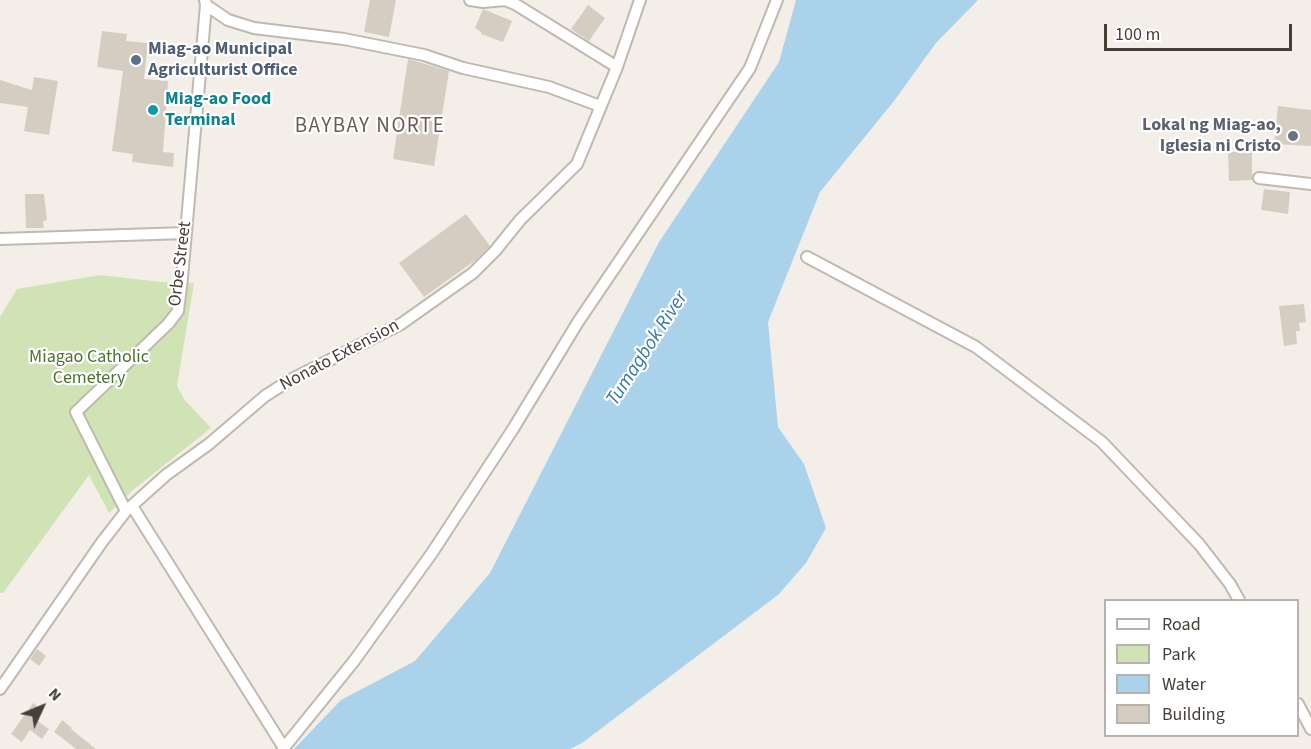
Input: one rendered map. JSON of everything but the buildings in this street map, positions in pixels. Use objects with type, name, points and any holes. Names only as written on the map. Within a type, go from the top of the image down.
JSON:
[{"type":"street","points":[[470,0],[483,2],[505,0],[515,4],[617,67]]},
{"type":"street","name":"Nonato Extension","points":[[0,689],[102,542],[129,509],[166,474],[209,444],[266,396],[307,370],[401,324],[473,273],[495,251],[520,220],[577,164],[617,67],[640,0]]},
{"type":"street","points":[[129,509],[284,748],[354,661],[432,553],[513,429],[578,322],[750,68],[777,0]]},
{"type":"street","points":[[206,2],[228,20],[254,28],[344,39],[424,55],[463,68],[549,87],[600,106]]},
{"type":"street","name":"Orbe Street","points":[[129,509],[76,412],[168,324],[178,311],[206,2]]},
{"type":"street","points":[[1259,177],[1311,184]]},
{"type":"street","points":[[0,239],[186,233]]},
{"type":"street","points":[[807,257],[976,347],[1102,442],[1199,544],[1230,584],[1238,599]]},
{"type":"street","points":[[1299,706],[1310,725]]},
{"type":"green space","name":"Miagao Catholic Cemetery","points":[[101,275],[161,282],[194,283],[177,386],[184,399],[211,428],[133,490],[109,513],[89,475],[3,593],[0,593],[0,317],[17,289]]},
{"type":"water","name":"Tumagbok River","points":[[796,0],[978,0],[936,43],[894,101],[820,192],[768,322],[778,427],[804,464],[826,528],[806,563],[778,595],[582,743],[570,749],[294,749],[341,700],[415,661],[490,573],[659,242],[779,62]]},
{"type":"place","name":"Miag-ao Municipal Agriculturist Office","points":[[136,60]]},
{"type":"place","name":"Miag-ao Food Terminal","points":[[153,110]]},
{"type":"place","name":"Lokal ng Miag-ao, Iglesia ni Cristo","points":[[1293,136]]},
{"type":"district","name":"BAYBAY NORTE","points":[[370,127]]}]
